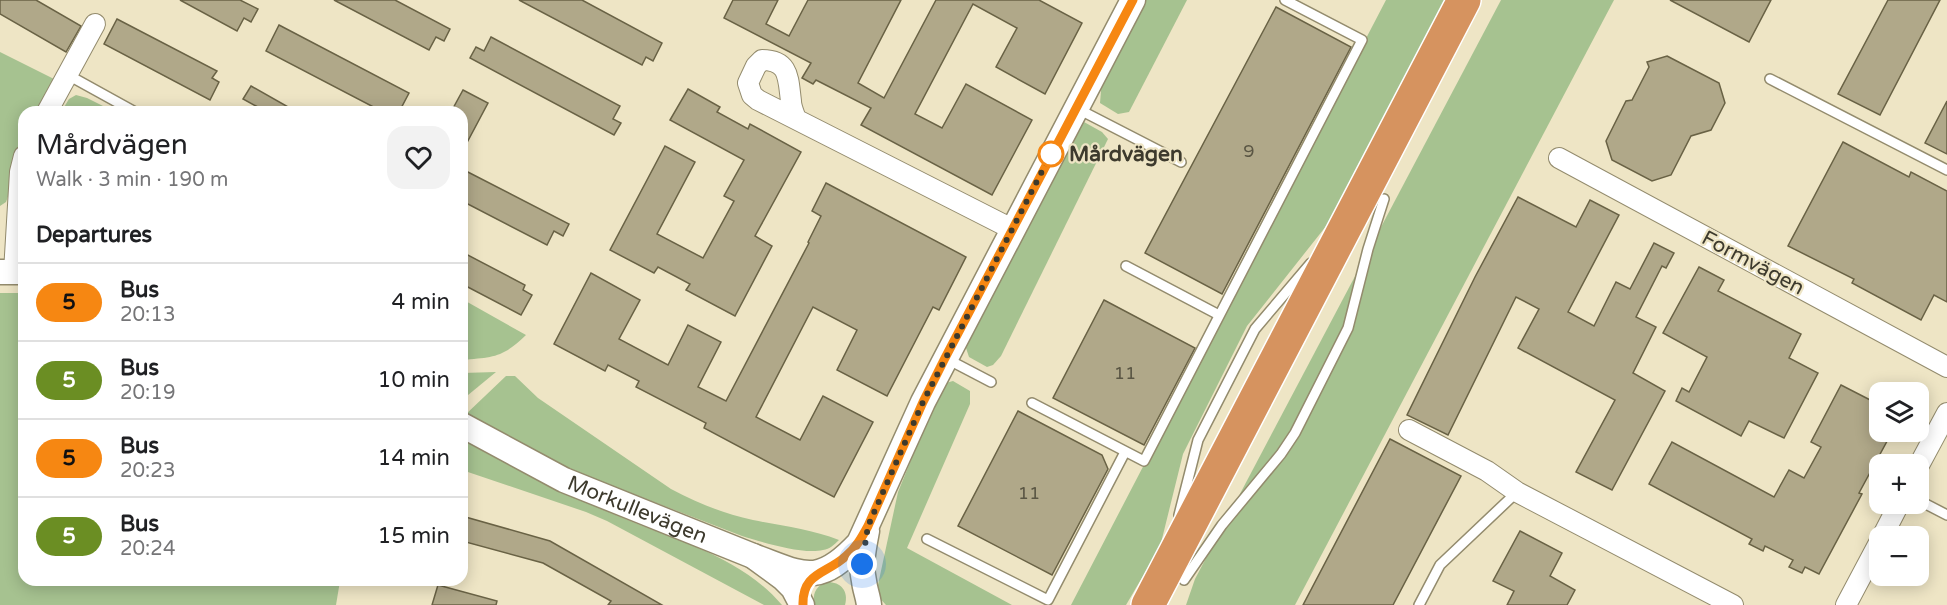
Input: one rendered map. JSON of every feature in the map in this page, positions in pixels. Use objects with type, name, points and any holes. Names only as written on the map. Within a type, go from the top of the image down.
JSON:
[{"type":"highway","points":[[1174,586],[1351,215],[1464,0]]},
{"type":"highway","points":[[1148,605],[1174,586],[1489,0]]},
{"type":"street","points":[[802,605],[807,583],[852,550],[868,526],[945,358],[1132,0]]},
{"type":"street","points":[[50,106],[95,24]]},
{"type":"street","points":[[796,119],[1012,229]]},
{"type":"street","name":"Formvägen","points":[[1559,158],[1947,367]]},
{"type":"street","points":[[13,272],[18,201]]},
{"type":"street","points":[[1925,454],[1947,413]]},
{"type":"street","name":"Morkullevägen","points":[[468,428],[564,480],[753,556],[783,578],[793,588],[802,605]]},
{"type":"street","points":[[1409,430],[1487,471],[1517,492],[1733,605]]},
{"type":"street","points":[[866,594],[862,564],[868,526]]},
{"type":"street","points":[[753,556],[797,572],[842,568],[852,572],[866,594]]},
{"type":"street","points":[[1846,605],[1869,562]]},
{"type":"lane","points":[[1032,403],[1144,461],[1362,40],[1285,0]]},
{"type":"lane","points":[[68,75],[124,106]]},
{"type":"lane","points":[[1770,79],[1947,170]]},
{"type":"lane","points":[[1076,108],[1180,162]]},
{"type":"lane","points":[[1321,250],[1351,215]]},
{"type":"lane","points":[[1174,586],[1198,440],[1255,329],[1314,259]]},
{"type":"lane","points":[[1126,266],[1220,315]]},
{"type":"lane","points":[[945,358],[991,382]]},
{"type":"lane","points":[[927,539],[1048,600],[1125,452]]},
{"type":"lane","points":[[1419,605],[1440,565],[1517,492]]},
{"type":"lane","points":[[1929,506],[1947,515]]},
{"type":"green space","points":[[1144,0],[1187,0],[1129,112],[1118,114],[1100,103],[1102,79]]},
{"type":"green space","points":[[1386,0],[1449,0],[1342,206],[1247,326],[1183,454],[1160,547],[1126,605],[1071,605]]},
{"type":"green space","points":[[1501,0],[1614,0],[1295,605],[1186,605],[1195,579]]},
{"type":"green space","points":[[0,52],[56,80],[44,106],[18,106],[18,148],[15,153],[10,191],[6,202],[0,206]]},
{"type":"green space","points":[[76,95],[103,106],[65,106],[69,99]]},
{"type":"green space","points":[[1084,122],[1102,132],[1108,139],[1001,356],[993,365],[987,367],[969,357],[965,345],[1074,127]]},
{"type":"green space","points":[[0,293],[18,293],[18,586],[339,586],[336,605],[0,605]]},
{"type":"green space","points":[[468,302],[526,335],[504,352],[468,359]]},
{"type":"green space","points":[[496,372],[468,395],[468,373]]},
{"type":"green space","points":[[506,376],[515,376],[538,398],[671,489],[732,515],[807,530],[839,540],[825,549],[805,551],[742,536],[548,459],[468,418],[468,412]]},
{"type":"green space","points":[[953,381],[970,391],[970,404],[907,548],[1012,605],[886,605],[876,594],[898,492],[942,384]]},
{"type":"green space","points":[[468,443],[582,500],[708,552],[748,575],[766,588],[782,605],[764,605],[586,512],[468,472]]},
{"type":"green space","points":[[825,582],[835,583],[842,588],[846,595],[845,605],[815,605],[815,592]]},
{"type":"building","points":[[0,0],[36,0],[81,26],[66,52],[0,14]]},
{"type":"building","points":[[180,0],[240,0],[258,9],[251,22],[244,18],[237,31]]},
{"type":"building","points":[[334,0],[395,0],[450,29],[444,41],[436,37],[429,50]]},
{"type":"building","points":[[519,0],[582,0],[662,43],[653,61],[646,57],[642,65]]},
{"type":"building","points":[[733,0],[778,0],[766,24],[789,36],[808,0],[901,0],[858,83],[884,98],[936,0],[1039,0],[1082,23],[1045,94],[996,67],[1017,28],[973,4],[915,114],[942,128],[966,84],[1032,120],[992,195],[861,125],[871,108],[816,80],[813,84],[802,78],[811,63],[724,18]]},
{"type":"building","points":[[1670,0],[1771,0],[1749,42]]},
{"type":"building","points":[[1888,0],[1940,0],[1880,115],[1838,94]]},
{"type":"building","points":[[1276,7],[1351,47],[1222,294],[1145,253]]},
{"type":"building","points":[[117,19],[217,71],[212,78],[219,82],[210,100],[104,44]]},
{"type":"building","points":[[279,25],[409,93],[402,106],[371,106],[266,51]]},
{"type":"building","points":[[491,37],[620,106],[613,119],[621,123],[614,135],[470,58],[476,47],[484,51]]},
{"type":"building","points":[[1667,56],[1719,83],[1725,103],[1711,130],[1691,136],[1671,175],[1652,181],[1612,160],[1606,141],[1626,101],[1632,100],[1649,67],[1647,62]]},
{"type":"building","points":[[251,86],[286,106],[256,106],[243,99]]},
{"type":"building","points":[[688,89],[720,107],[717,112],[748,129],[750,124],[801,152],[755,236],[772,246],[735,316],[686,290],[690,284],[658,267],[654,273],[610,250],[665,146],[695,162],[657,234],[703,258],[734,201],[724,196],[744,160],[670,120]]},
{"type":"building","points":[[463,90],[488,103],[468,141],[468,106],[454,106]]},
{"type":"building","points":[[1947,101],[1947,154],[1925,143]]},
{"type":"building","points":[[1843,142],[1909,177],[1911,172],[1947,191],[1947,302],[1934,295],[1921,320],[1852,283],[1854,279],[1788,246]]},
{"type":"building","points":[[468,172],[569,224],[563,236],[554,231],[547,245],[468,204]]},
{"type":"building","points":[[826,183],[966,257],[939,310],[933,307],[887,396],[837,370],[857,330],[813,307],[756,417],[800,440],[823,396],[873,422],[834,497],[704,428],[706,423],[636,387],[639,381],[608,365],[605,371],[554,344],[591,273],[640,300],[619,339],[668,365],[688,325],[721,342],[698,387],[726,401],[809,243],[821,216],[812,211]]},
{"type":"building","points":[[1518,197],[1576,227],[1590,200],[1619,215],[1568,312],[1594,326],[1616,282],[1630,289],[1654,243],[1674,253],[1666,268],[1662,266],[1636,317],[1656,327],[1633,373],[1665,391],[1612,490],[1576,472],[1615,400],[1518,348],[1539,309],[1516,297],[1448,435],[1407,415],[1475,277]]},
{"type":"building","points":[[468,255],[525,285],[523,290],[532,295],[521,315],[468,287]]},
{"type":"building","points":[[1699,267],[1724,280],[1718,291],[1801,334],[1789,358],[1818,373],[1784,438],[1749,421],[1741,436],[1676,401],[1682,388],[1689,392],[1707,357],[1663,333]]},
{"type":"building","points":[[1104,300],[1195,348],[1144,445],[1053,398]]},
{"type":"building","points":[[1841,385],[1869,399],[1869,442],[1887,442],[1880,454],[1869,454],[1869,475],[1859,493],[1862,494],[1819,574],[1805,567],[1802,573],[1789,567],[1793,560],[1765,546],[1763,551],[1749,544],[1752,539],[1649,484],[1672,442],[1774,497],[1789,470],[1804,478],[1821,447],[1811,442]]},
{"type":"building","points":[[1018,411],[1102,455],[1108,469],[1052,575],[958,526]]},
{"type":"building","points":[[1390,439],[1461,476],[1393,605],[1303,605]]},
{"type":"building","points":[[468,518],[550,541],[662,605],[608,605],[611,601],[543,563],[468,543]]},
{"type":"building","points":[[1520,531],[1562,553],[1550,576],[1575,590],[1567,605],[1507,605],[1514,591],[1493,581]]},
{"type":"building","points":[[438,586],[497,601],[496,605],[432,605]]},
{"type":"bus line","name":"5","points":[[803,605],[807,583],[816,574],[846,557],[859,543],[945,358],[1133,0]]},
{"type":"place","name":"Mårdvägen","points":[[1051,154]]},
{"type":"route","points":[[862,564],[868,526],[923,402],[1051,154]]}]
